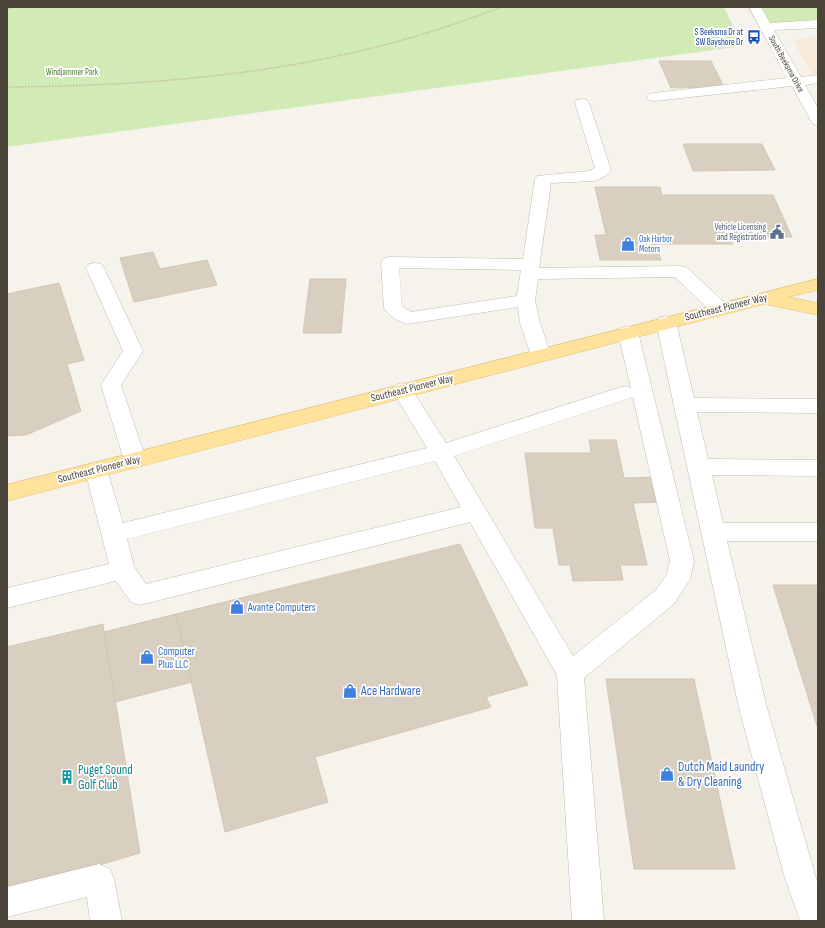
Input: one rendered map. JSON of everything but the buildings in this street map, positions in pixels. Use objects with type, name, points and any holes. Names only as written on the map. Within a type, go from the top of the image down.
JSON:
[{"type":"main road","name":"Southeast Pioneer Way","points":[[7,493],[818,284]]},
{"type":"main road","points":[[763,298],[818,309]]},
{"type":"street","name":"South Beeksma Drive","points":[[755,7],[816,115]]},
{"type":"street","points":[[766,27],[818,24]]},
{"type":"street","points":[[654,97],[795,80],[818,79]]},
{"type":"street","points":[[542,355],[530,323],[526,300],[543,179],[593,176],[603,170],[582,103]]},
{"type":"street","points":[[526,300],[407,318],[393,308],[390,262],[530,269],[680,271],[720,309]]},
{"type":"street","points":[[95,268],[133,351],[111,385],[135,460]]},
{"type":"street","points":[[666,322],[753,708],[799,875],[816,921]]},
{"type":"street","points":[[570,674],[665,597],[678,579],[682,561],[628,332]]},
{"type":"street","points":[[402,390],[441,452],[570,674],[588,921]]},
{"type":"street","points":[[114,534],[441,452],[625,393]]},
{"type":"street","points":[[684,405],[818,406]]},
{"type":"street","points":[[698,467],[818,468]]},
{"type":"street","points":[[96,470],[114,534],[122,570],[140,595],[476,512]]},
{"type":"street","points":[[713,532],[818,532]]},
{"type":"street","points":[[7,598],[122,570]]},
{"type":"street","points":[[7,902],[99,879],[106,921]]},
{"type":"path","points":[[7,9],[17,7]]},
{"type":"path","points":[[7,87],[127,84],[284,66],[409,38],[502,7]]},
{"type":"shaded area","points":[[818,36],[818,85],[793,40]]},
{"type":"green space","name":"Windjammer Park","points":[[7,7],[724,7],[742,46],[7,147]]},
{"type":"green space","points":[[755,7],[818,7],[818,24],[766,27]]},
{"type":"place","name":"S Beeksma Dr at SW Bayshore Dr","points":[[754,37]]},
{"type":"place","name":"Vehicle Licensing and Registration","points":[[777,232]]},
{"type":"place","name":"Oak Harbor Motors","points":[[628,244]]},
{"type":"place","name":"Avante Computers","points":[[237,607]]},
{"type":"place","name":"Computer Plus LLC","points":[[147,657]]},
{"type":"place","name":"Ace Hardware","points":[[350,691]]},
{"type":"place","name":"Dutch Maid Laundry & Dry Cleaning","points":[[667,774]]},
{"type":"place","name":"Puget Sound Golf Club","points":[[67,777]]}]
